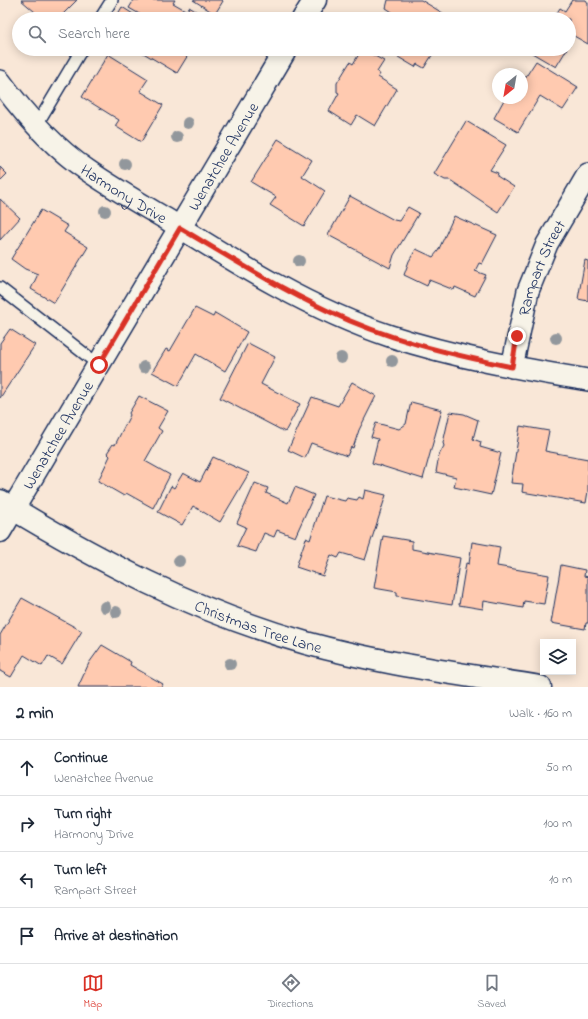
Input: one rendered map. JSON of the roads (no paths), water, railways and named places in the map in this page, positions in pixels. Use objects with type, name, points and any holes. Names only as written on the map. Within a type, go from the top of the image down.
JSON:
[{"type":"street","points":[[307,12],[315,0]]},
{"type":"street","name":"Wenatchee Avenue","points":[[0,531],[6,505],[99,365],[282,56]]},
{"type":"street","name":"Harmony Drive","points":[[0,81],[20,108],[36,126],[51,141],[87,170],[180,228],[273,283],[330,312],[388,335],[449,354],[588,380]]},
{"type":"street","name":"Rampart Street","points":[[512,367],[528,290],[547,244],[588,174]]},
{"type":"street","name":"Christmas Tree Lane","points":[[6,505],[98,559],[160,590],[224,616],[306,643],[373,659],[540,687]]},
{"type":"lane","points":[[104,12],[112,0]]},
{"type":"lane","points":[[36,126],[78,56]]},
{"type":"lane","points":[[0,288],[99,365]]}]
